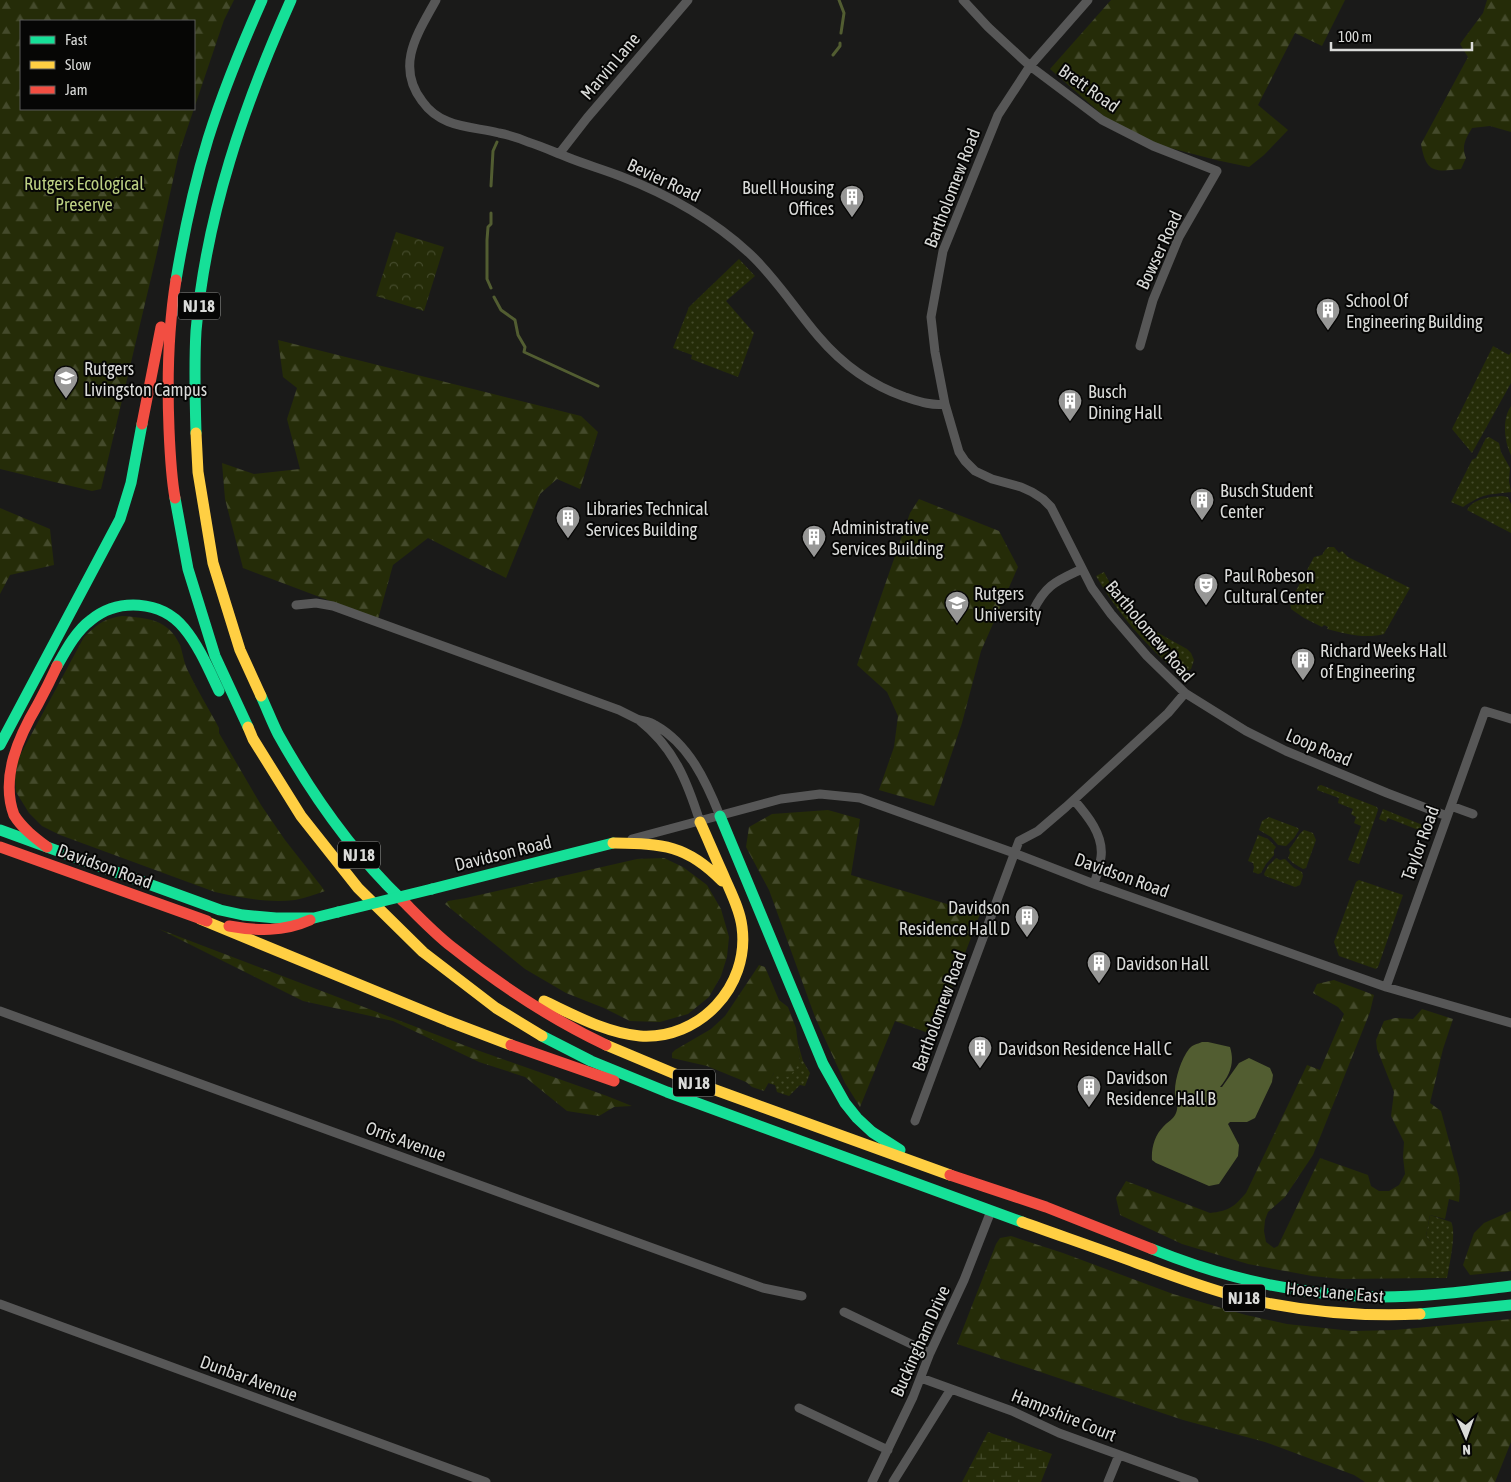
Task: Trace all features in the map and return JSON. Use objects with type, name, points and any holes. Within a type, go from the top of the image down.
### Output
[{"type":"main road","name":"NJ 18","points":[[262,0],[236,62],[207,143],[190,210],[179,263],[170,328],[167,388],[168,440],[172,484],[180,534],[198,607],[213,653],[237,710],[276,780],[326,852],[369,902],[452,977],[506,1014],[536,1032],[618,1073],[991,1210]]},
{"type":"main road","name":"NJ 18","points":[[291,0],[264,62],[240,126],[220,200],[207,259],[199,310],[194,378],[195,446],[200,497],[213,564],[224,606],[240,652],[257,693],[285,748],[318,802],[349,843],[399,899],[427,927],[451,947],[487,976],[528,1003],[576,1031],[625,1055],[684,1079],[956,1177]]},
{"type":"main road","points":[[0,745],[120,519],[131,484],[166,295],[179,263]]},
{"type":"main road","points":[[47,847],[30,835],[11,811],[6,791],[6,769],[14,748],[73,640],[94,616],[105,610],[126,605],[154,607],[167,614],[188,635],[224,700],[237,710]]},
{"type":"main road","points":[[720,816],[823,1064],[844,1103],[872,1132],[900,1150],[956,1177]]},
{"type":"main road","points":[[451,947],[531,995],[593,1023],[623,1033],[650,1036],[663,1035],[697,1023],[716,1007],[729,991],[738,970],[743,946],[742,927],[738,909],[700,822]]},
{"type":"main road","name":"Davidson Road","points":[[0,830],[220,910],[244,916],[314,918]]},
{"type":"main road","points":[[613,843],[666,846],[686,852],[701,860],[730,890]]},
{"type":"main road","name":"Davidson Road","points":[[0,847],[200,919],[242,928],[267,929],[297,926],[314,918],[613,843]]},
{"type":"main road","points":[[200,919],[448,1021],[514,1046],[690,1108],[788,1137]]},
{"type":"main road","name":"Hoes Lane East","points":[[956,1177],[998,1190],[1096,1226],[1160,1253],[1200,1267],[1259,1283],[1330,1294],[1369,1297],[1406,1296],[1511,1286]]},
{"type":"main road","name":"Hoes Lane East","points":[[991,1210],[1206,1288],[1290,1308],[1349,1314],[1394,1315],[1436,1313],[1511,1304]]},
{"type":"street","name":"Bevier Road","points":[[436,0],[414,41],[410,58],[410,69],[412,82],[418,96],[437,117],[452,124],[514,137],[622,177],[702,216],[728,234],[763,266],[819,337],[848,365],[869,380],[894,393],[933,405],[945,404]]},
{"type":"street","name":"Marvin Lane","points":[[559,154],[587,118],[688,0]]},
{"type":"street","name":"Brett Road","points":[[963,0],[988,27],[1030,66],[1102,120],[1153,146],[1217,171]]},
{"type":"street","name":"Bartholomew Road","points":[[916,1121],[1019,841],[1038,831],[1074,800],[1168,713],[1185,693],[1127,634],[1092,588],[1051,507],[1043,499],[1021,487],[984,476],[975,471],[965,461],[955,443],[935,352],[931,317],[943,251],[998,115],[1030,66],[1088,0]]},
{"type":"street","name":"Bowser Road","points":[[1140,346],[1153,300],[1179,237],[1217,171]]},
{"type":"street","points":[[1033,611],[1045,591],[1053,583],[1082,569]]},
{"type":"street","points":[[296,605],[316,603],[333,606],[653,723],[678,743],[700,772],[720,816]]},
{"type":"street","name":"Loop Road","points":[[1185,693],[1246,731],[1286,751],[1360,783],[1447,816]]},
{"type":"street","name":"Taylor Road","points":[[1386,987],[1486,711],[1511,719]]},
{"type":"street","points":[[638,719],[659,738],[679,767],[690,791],[700,822]]},
{"type":"street","name":"Davidson Road","points":[[613,843],[700,822],[781,799],[820,794],[860,798],[1014,853],[1094,884],[1386,987],[1511,1023]]},
{"type":"street","points":[[1074,800],[1093,824],[1099,837],[1102,855],[1094,884]]},
{"type":"street","points":[[1451,806],[1473,814]]},
{"type":"street","name":"Orris Avenue","points":[[0,1011],[763,1288],[802,1296]]},
{"type":"street","name":"Buckingham Drive","points":[[872,1482],[964,1280],[991,1210]]},
{"type":"street","name":"Dunbar Avenue","points":[[0,1304],[486,1482]]},
{"type":"street","points":[[844,1312],[930,1353]]},
{"type":"street","name":"Hampshire Court","points":[[921,1378],[1012,1410],[1059,1433],[1194,1482]]},
{"type":"street","points":[[893,1482],[951,1389]]},
{"type":"street","points":[[799,1408],[888,1450]]},
{"type":"street","points":[[1108,1482],[1119,1455]]},
{"type":"green space","name":"Rutgers Ecological Preserve","points":[[0,0],[234,0],[224,20],[195,106],[195,20],[20,20],[20,110],[194,110],[179,153],[101,489],[92,491],[0,469]]},
{"type":"green space","points":[[1111,0],[1345,0],[1322,46],[1295,33],[1258,105],[1288,130],[1264,155],[1249,167],[1155,144],[1106,118],[1050,69]]},
{"type":"green space","points":[[1487,0],[1511,0],[1511,132],[1490,126],[1472,128],[1465,142],[1466,158],[1461,169],[1438,170],[1426,161],[1421,144],[1468,57],[1460,44],[1483,13]]},
{"type":"green space","points":[[396,232],[444,247],[424,311],[376,296]]},
{"type":"green space","points":[[739,259],[755,276],[726,301],[754,333],[738,377],[691,359],[692,355],[673,348],[689,307]]},
{"type":"green space","points":[[278,340],[581,416],[598,432],[580,489],[557,479],[540,494],[506,578],[428,538],[393,565],[378,619],[243,568],[225,499],[222,463],[254,474],[300,469],[287,419],[297,388],[283,377]]},
{"type":"green space","points":[[1493,346],[1509,355],[1511,352],[1511,383],[1472,453],[1452,429]]},
{"type":"green space","points":[[1511,406],[1511,455],[1507,443],[1505,424]]},
{"type":"green space","points":[[1489,437],[1499,443],[1501,452],[1510,468],[1509,481],[1511,492],[1486,495],[1463,507],[1451,502],[1472,460],[1476,458],[1486,438]]},
{"type":"green space","points":[[1501,496],[1508,497],[1511,504],[1511,533],[1467,510],[1477,501]]},
{"type":"green space","points":[[919,499],[999,531],[1018,567],[981,651],[962,723],[934,806],[879,790],[894,747],[898,716],[887,692],[857,665],[910,513]]},
{"type":"green space","points":[[0,508],[50,529],[54,565],[10,575],[0,594]]},
{"type":"green space","points":[[1328,547],[1334,547],[1339,553],[1342,551],[1348,557],[1410,588],[1384,634],[1363,636],[1334,631],[1327,629],[1328,627],[1324,625],[1322,627],[1304,618],[1291,609],[1290,602],[1314,557],[1322,555]]},
{"type":"green space","points":[[1104,572],[1114,591],[1134,614],[1160,634],[1191,653],[1194,660],[1191,669],[1183,673],[1176,671],[1142,639],[1122,615],[1096,576]]},
{"type":"green space","points":[[122,616],[156,621],[170,630],[175,636],[180,645],[185,665],[219,728],[219,733],[261,805],[285,840],[325,891],[295,900],[275,901],[215,892],[60,835],[42,826],[29,813],[16,792],[15,778],[18,759],[84,637],[101,623]]},
{"type":"green space","points":[[1321,785],[1377,807],[1378,810],[1359,864],[1348,860],[1361,826],[1354,823],[1356,817],[1351,814],[1353,809],[1338,803],[1339,798],[1317,790],[1318,786]]},
{"type":"green space","points":[[1383,809],[1425,826],[1427,829],[1426,833],[1388,818],[1386,822],[1379,819]]},
{"type":"green space","points":[[828,810],[860,819],[851,875],[980,914],[934,1035],[895,1021],[860,1107],[845,1083],[815,1017],[769,890],[746,847],[749,827],[772,814]]},
{"type":"green space","points":[[1269,817],[1298,828],[1299,830],[1294,838],[1286,846],[1278,845],[1271,837],[1259,830],[1262,821]]},
{"type":"green space","points":[[1304,830],[1313,833],[1316,840],[1306,868],[1303,869],[1288,858],[1289,849]]},
{"type":"green space","points":[[1258,835],[1268,839],[1276,847],[1274,855],[1261,873],[1258,874],[1253,872],[1253,863],[1248,861]]},
{"type":"green space","points":[[664,858],[683,867],[707,885],[721,909],[729,937],[727,957],[721,976],[709,997],[688,1014],[660,1022],[630,1021],[566,993],[525,969],[445,904],[448,901],[637,859]]},
{"type":"green space","points":[[1276,858],[1280,860],[1285,859],[1294,868],[1302,872],[1303,876],[1300,885],[1295,887],[1265,876],[1264,874],[1268,866]]},
{"type":"green space","points":[[1359,880],[1403,895],[1376,969],[1339,956],[1334,942],[1356,882]]},
{"type":"green space","points":[[159,929],[474,1049],[632,1106],[614,1107],[599,1116],[567,1111],[525,1077],[479,1062],[393,1021],[303,1001]]},
{"type":"green space","points":[[759,965],[765,967],[779,1000],[788,1007],[796,1028],[800,1061],[795,1070],[788,1077],[774,1073],[764,1091],[707,1066],[672,1058],[672,1053],[675,1050],[711,1029],[725,1016]]},
{"type":"green space","points":[[1334,980],[1374,995],[1370,1012],[1313,1155],[1285,1197],[1268,1212],[1264,1231],[1266,1242],[1274,1248],[1278,1246],[1320,1158],[1368,1175],[1371,1186],[1379,1191],[1389,1191],[1399,1185],[1405,1174],[1404,1142],[1391,1116],[1394,1092],[1377,1049],[1376,1040],[1384,1021],[1395,1018],[1413,1019],[1422,1009],[1453,1019],[1443,1049],[1430,1103],[1441,1111],[1460,1188],[1459,1202],[1449,1199],[1445,1219],[1430,1215],[1426,1236],[1430,1241],[1430,1278],[1342,1279],[1312,1276],[1248,1264],[1182,1244],[1120,1215],[1116,1198],[1126,1181],[1210,1213],[1227,1209],[1242,1198],[1307,1065],[1320,1070],[1344,1014],[1338,1007],[1313,993],[1317,984]]},
{"type":"green space","points":[[797,1040],[803,1061],[810,1073],[805,1086],[800,1085],[789,1096],[777,1092],[775,1085],[768,1083],[774,1073],[800,1061]]},
{"type":"green space","points":[[1511,1211],[1511,1271],[1470,1275],[1463,1265],[1474,1233],[1484,1223]]},
{"type":"green space","points":[[1430,1215],[1451,1222],[1453,1227],[1452,1249],[1447,1278],[1430,1278],[1430,1241],[1426,1236]]},
{"type":"green space","points":[[1011,1236],[1063,1253],[1173,1294],[1246,1315],[1287,1324],[1352,1331],[1395,1330],[1511,1319],[1511,1442],[1495,1482],[1365,1482],[1354,1475],[1265,1442],[1183,1420],[957,1344],[996,1244],[1000,1238]]},
{"type":"green space","points":[[988,1432],[1052,1454],[1041,1482],[962,1482]]},
{"type":"shaded area","points":[[1202,1042],[1230,1047],[1231,1068],[1220,1087],[1222,1087],[1239,1063],[1249,1058],[1270,1068],[1273,1075],[1272,1082],[1255,1118],[1247,1122],[1230,1122],[1228,1124],[1239,1145],[1238,1156],[1219,1184],[1209,1186],[1152,1160],[1153,1146],[1160,1130],[1174,1117],[1177,1110],[1175,1089],[1181,1064],[1190,1048]]},
{"type":"waterway","points":[[839,0],[844,13],[841,33]]},
{"type":"waterway","points":[[833,55],[840,46],[840,43]]},
{"type":"waterway","points":[[491,186],[493,151],[497,142]]},
{"type":"waterway","points":[[491,213],[491,224],[488,227],[487,240],[487,279],[491,288]]},
{"type":"waterway","points":[[494,297],[501,310],[515,320],[518,335],[525,347],[524,352],[598,386]]},
{"type":"traffic: fast","points":[[176,280],[182,244],[208,139],[233,68],[262,0]]},
{"type":"traffic: fast","points":[[196,433],[196,331],[208,245],[218,203],[243,120],[291,0]]},
{"type":"traffic: fast","points":[[0,745],[120,519],[131,483],[142,424]]},
{"type":"traffic: fast","points":[[175,498],[188,569],[215,656],[248,727]]},
{"type":"traffic: fast","points":[[57,666],[76,635],[86,624],[102,613],[126,605],[152,607],[175,619],[184,628],[199,650],[219,691]]},
{"type":"traffic: fast","points":[[261,696],[278,734],[334,822],[367,863],[402,900]]},
{"type":"traffic: fast","points":[[720,816],[823,1064],[845,1103],[857,1118],[872,1132],[900,1150]]},
{"type":"traffic: fast","points":[[0,830],[220,910],[243,915],[276,918],[314,918],[338,912]]},
{"type":"traffic: fast","points":[[432,889],[613,843]]},
{"type":"traffic: fast","points":[[338,912],[432,889]]},
{"type":"traffic: fast","points":[[542,1036],[591,1061],[667,1092],[1022,1222]]},
{"type":"traffic: fast","points":[[1152,1249],[1208,1269],[1265,1284],[1352,1296],[1398,1297],[1511,1286]]},
{"type":"traffic: fast","points":[[1420,1314],[1511,1305]]},
{"type":"traffic: slow","points":[[196,433],[198,472],[213,563],[240,650],[261,696]]},
{"type":"traffic: slow","points":[[248,727],[253,739],[301,816],[358,888],[423,952],[496,1008],[542,1036]]},
{"type":"traffic: slow","points":[[544,1001],[603,1027],[640,1036],[662,1035],[682,1029],[700,1019],[716,1006],[729,989],[738,970],[742,949],[742,927],[734,900],[700,822]]},
{"type":"traffic: slow","points":[[613,843],[646,844],[685,853],[709,869],[722,881]]},
{"type":"traffic: slow","points":[[200,919],[511,1045]]},
{"type":"traffic: slow","points":[[606,1045],[699,1084],[950,1175]]},
{"type":"traffic: slow","points":[[1022,1222],[1213,1290],[1239,1297],[1329,1312],[1374,1315],[1420,1314]]},
{"type":"traffic: jam","points":[[175,498],[170,456],[168,392],[170,335],[176,280]]},
{"type":"traffic: jam","points":[[142,424],[161,327]]},
{"type":"traffic: jam","points":[[47,847],[17,820],[10,801],[9,786],[10,772],[18,743],[57,666]]},
{"type":"traffic: jam","points":[[0,847],[207,921]]},
{"type":"traffic: jam","points":[[402,900],[445,942],[489,975],[545,1012],[606,1045]]},
{"type":"traffic: jam","points":[[229,926],[270,929],[290,927],[310,920]]},
{"type":"traffic: jam","points":[[511,1045],[614,1081]]},
{"type":"traffic: jam","points":[[950,1175],[1046,1207],[1152,1249]]},
{"type":"place","name":"Buell Housing Offices","points":[[852,218]]},
{"type":"place","name":"School Of Engineering Building","points":[[1328,331]]},
{"type":"place","name":"Rutgers Livingston Campus","points":[[66,399]]},
{"type":"place","name":"Busch Dining Hall","points":[[1070,422]]},
{"type":"place","name":"Busch Student Center","points":[[1202,521]]},
{"type":"place","name":"Libraries Technical Services Building","points":[[568,539]]},
{"type":"place","name":"Administrative Services Building","points":[[814,558]]},
{"type":"place","name":"Paul Robeson Cultural Center","points":[[1206,606]]},
{"type":"place","name":"Rutgers University","points":[[957,624]]},
{"type":"place","name":"Richard Weeks Hall of Engineering","points":[[1303,681]]},
{"type":"place","name":"Davidson Residence Hall D","points":[[1027,938]]},
{"type":"place","name":"Davidson Hall","points":[[1099,984]]},
{"type":"place","name":"Davidson Residence Hall C","points":[[980,1069]]},
{"type":"place","name":"Davidson Residence Hall B","points":[[1089,1108]]}]
